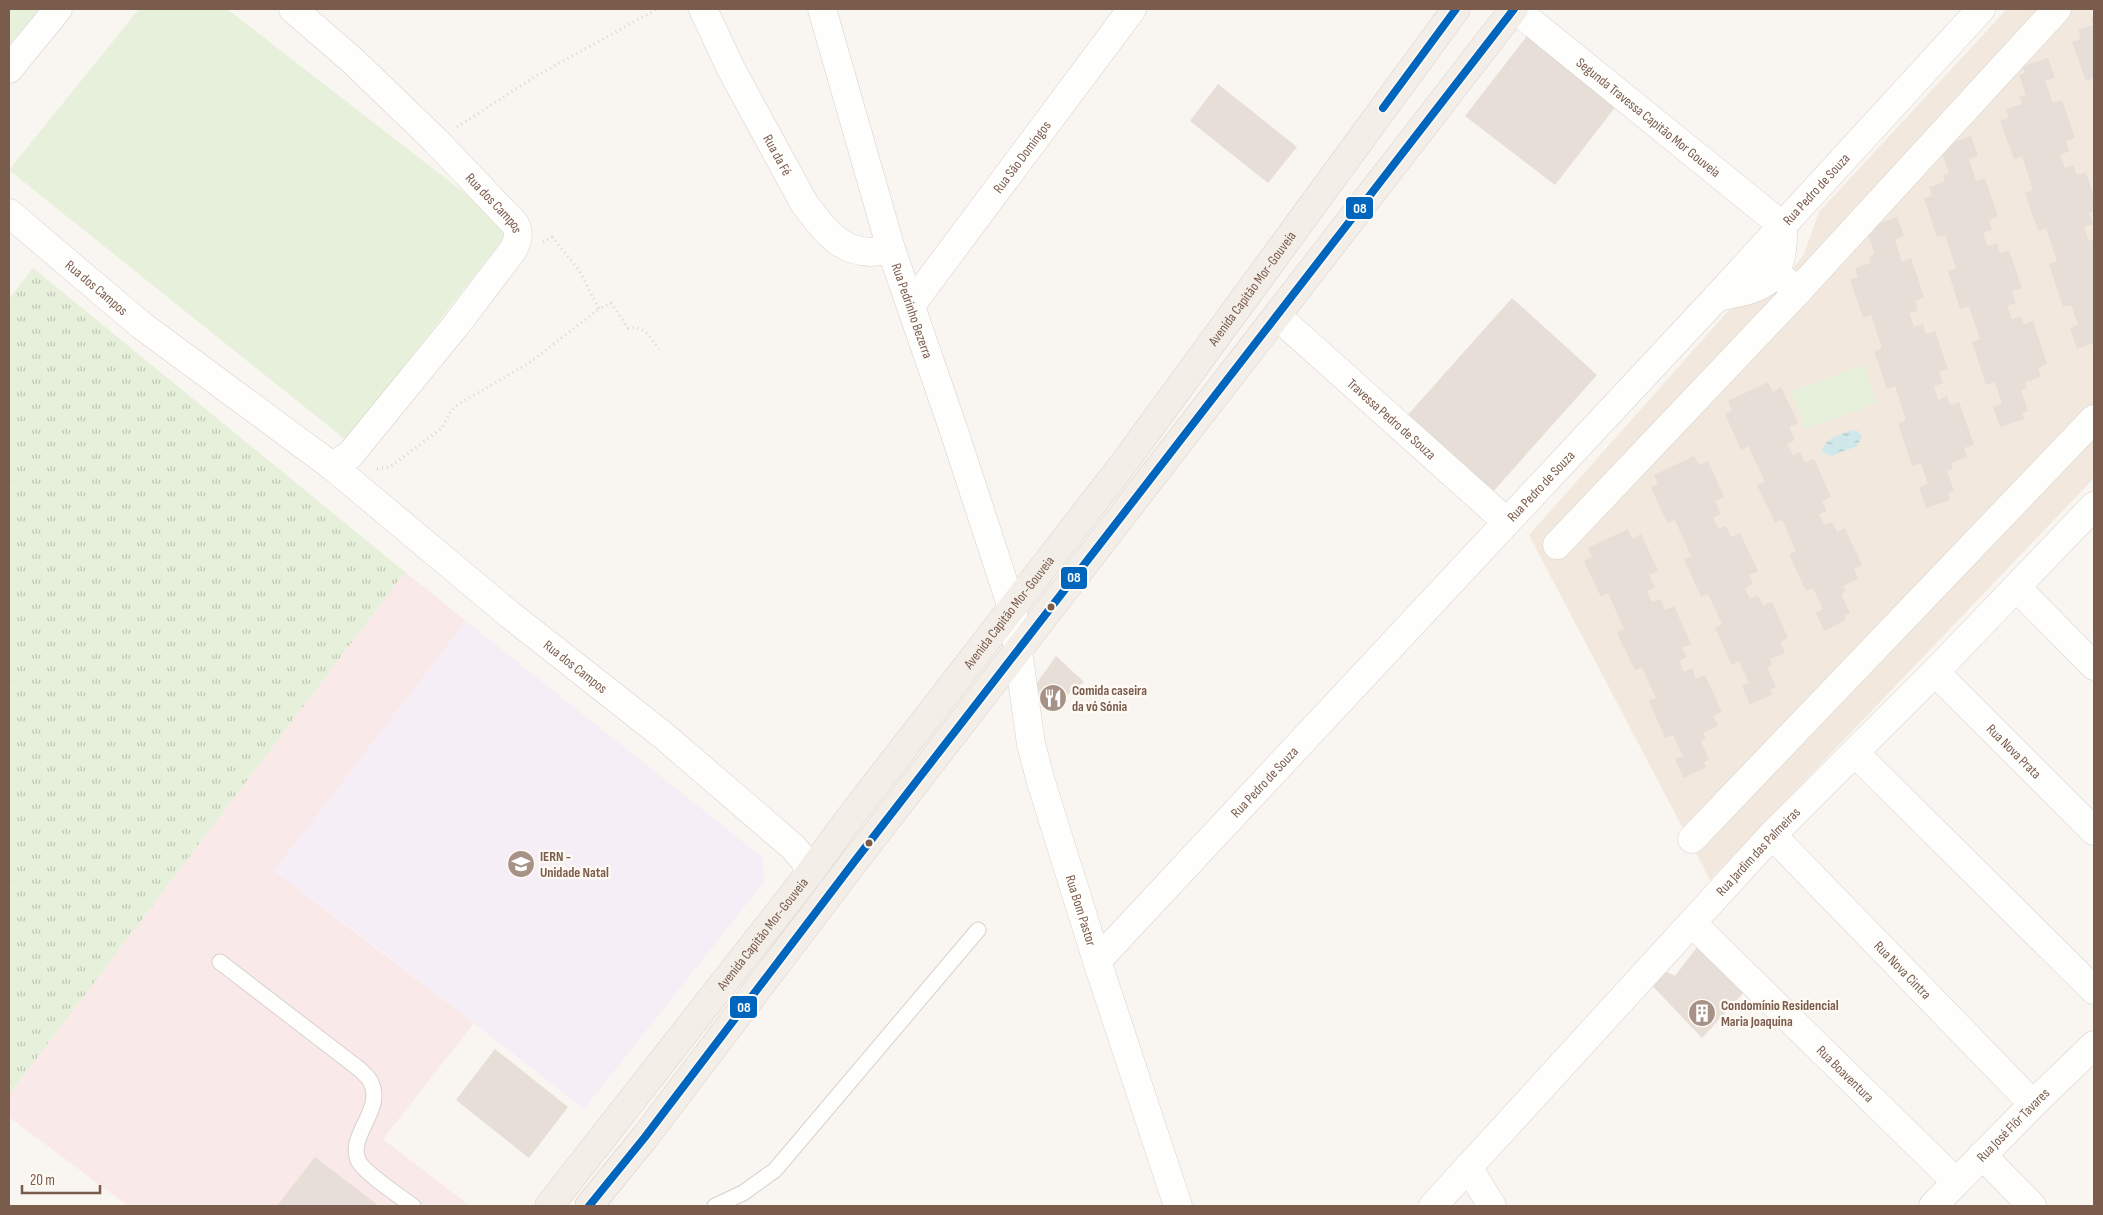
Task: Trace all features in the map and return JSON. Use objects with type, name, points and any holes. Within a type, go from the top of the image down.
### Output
[{"type":"main road","name":"Avenida Capitão Mor-Gouveia","points":[[549,1206],[809,874],[845,824],[1124,463],[1456,9]]},
{"type":"main road","name":"Avenida Capitão Mor-Gouveia","points":[[589,1206],[645,1137],[1018,650],[1514,9]]},
{"type":"main road","points":[[618,1117],[645,1137]]},
{"type":"street","points":[[9,69],[58,9]]},
{"type":"street","name":"Rua dos Campos","points":[[293,9],[352,60],[436,141],[515,224],[518,230],[517,241],[513,250],[456,325],[341,460]]},
{"type":"street","name":"Rua da Fé","points":[[703,9],[740,85],[804,203],[816,219],[828,234],[853,250],[876,253],[891,249]]},
{"type":"street","name":"Rua Pedrinho Bezerra","points":[[822,9],[891,249],[1012,608]]},
{"type":"street","name":"Rua São Domingos","points":[[911,305],[1132,9]]},
{"type":"street","name":"Segunda Travessa Capitão Mor Gouveia","points":[[1514,9],[1783,226]]},
{"type":"street","name":"Rua Pedro de Souza","points":[[1097,961],[1783,226],[1981,9]]},
{"type":"street","points":[[1557,545],[1798,291],[2057,9]]},
{"type":"street","name":"Rua dos Campos","points":[[9,213],[141,325],[341,460],[509,614],[664,736],[793,846],[805,861],[809,874]]},
{"type":"street","points":[[1717,297],[1744,292],[1760,286],[1776,273],[1783,250],[1783,226]]},
{"type":"street","points":[[1776,273],[1798,291]]},
{"type":"street","name":"Travessa Pedro de Souza","points":[[1277,316],[1507,522]]},
{"type":"street","points":[[1692,839],[2094,419]]},
{"type":"street","name":"Rua Jardim das Palmeiras","points":[[1433,1206],[1772,835],[1935,672],[2094,506]]},
{"type":"street","points":[[2017,588],[2094,666]]},
{"type":"street","name":"Rua Bom Pastor","points":[[1012,608],[1031,744],[1041,782],[1097,961],[1178,1206]]},
{"type":"street","name":"Rua Nova Prata","points":[[1935,672],[2094,831]]},
{"type":"street","points":[[1855,753],[2094,990]]},
{"type":"street","name":"Rua Nova Cintra","points":[[1772,835],[2033,1104]]},
{"type":"street","name":"Rua Boaventura","points":[[1692,923],[1956,1182]]},
{"type":"street","name":"Rua José Flôr Tavares","points":[[1932,1206],[2094,1045]]},
{"type":"street","points":[[1982,1156],[2032,1206]]},
{"type":"street","points":[[1468,1167],[1492,1206]]},
{"type":"lane","points":[[715,1206],[743,1193],[775,1170],[978,930]]},
{"type":"lane","points":[[220,962],[358,1068],[369,1079],[374,1094],[372,1108],[358,1138],[356,1152],[360,1163],[413,1206]]},
{"type":"path","points":[[436,141],[536,76],[657,9]]},
{"type":"path","points":[[518,230],[527,231],[538,245],[552,237],[579,270],[599,309]]},
{"type":"path","points":[[341,460],[375,468],[390,467],[442,428],[457,406],[529,363],[599,309],[611,303],[628,328],[636,327],[644,330],[659,349]]},
{"type":"shaded area","points":[[2007,9],[2094,9],[2094,478],[1710,880],[1529,535],[1730,309],[1776,291],[1804,254],[1819,212]]},
{"type":"shaded area","points":[[405,572],[466,621],[274,871],[474,1023],[383,1139],[470,1206],[128,1206],[9,1117],[9,1095]]},
{"type":"shaded area","name":"IERN - Unidade Natal","points":[[466,621],[762,857],[765,881],[584,1109],[380,950],[274,871]]},
{"type":"green space","points":[[9,9],[39,9],[9,45]]},
{"type":"green space","points":[[139,9],[227,9],[511,229],[346,440],[9,170]]},
{"type":"green space","points":[[33,268],[405,572],[9,1095],[9,299]]},
{"type":"green space","points":[[1864,365],[1877,403],[1805,429],[1791,391]]},
{"type":"water","points":[[1852,430],[1858,431],[1862,437],[1857,446],[1831,456],[1822,452],[1823,447],[1829,440]]},
{"type":"building","points":[[2094,17],[2094,78],[2086,81],[2072,42],[2081,39],[2078,30],[2093,25],[2091,18]]},
{"type":"building","points":[[1527,36],[1617,105],[1555,185],[1465,116]]},
{"type":"building","points":[[2048,58],[2055,78],[2045,81],[2053,103],[2062,100],[2075,138],[2066,141],[2069,151],[2060,155],[2065,168],[2073,165],[2077,175],[2086,172],[2094,197],[2094,211],[2089,213],[2093,224],[2084,227],[2089,241],[2094,239],[2094,343],[2077,349],[2070,328],[2078,325],[2071,305],[2063,307],[2049,264],[2057,261],[2046,228],[2038,231],[2025,193],[2033,190],[2022,156],[2014,159],[2000,121],[2009,118],[2006,109],[2022,104],[2019,97],[2026,95],[2019,75],[2025,73],[2022,66]]},
{"type":"building","points":[[1218,84],[1297,147],[1268,183],[1190,121]]},
{"type":"building","points":[[1971,136],[1978,156],[1969,159],[1976,181],[1985,178],[1998,217],[1989,220],[1992,230],[1983,233],[1988,246],[1997,243],[2000,253],[2009,250],[2022,288],[2012,291],[2016,303],[2007,306],[2012,319],[2021,316],[2024,324],[2033,321],[2047,364],[2038,368],[2041,377],[2025,382],[2027,388],[2021,390],[2028,411],[2022,413],[2024,419],[2000,427],[1993,407],[2002,404],[1995,382],[1986,385],[1972,342],[1980,339],[1969,306],[1960,309],[1948,271],[1956,268],[1945,235],[1937,237],[1924,198],[1932,196],[1929,187],[1945,182],[1943,175],[1949,173],[1942,153],[1948,151],[1946,145]]},
{"type":"building","points":[[1897,217],[1904,236],[1895,240],[1902,262],[1911,258],[1924,297],[1915,301],[1918,311],[1909,313],[1914,327],[1923,324],[1926,334],[1935,331],[1948,369],[1939,372],[1943,383],[1934,386],[1938,400],[1947,396],[1950,405],[1959,402],[1974,445],[1964,448],[1967,457],[1951,463],[1953,469],[1947,471],[1954,491],[1948,494],[1950,500],[1926,508],[1919,487],[1928,484],[1921,463],[1912,466],[1898,423],[1906,420],[1895,386],[1887,389],[1874,351],[1882,348],[1871,315],[1863,318],[1850,279],[1858,277],[1855,268],[1871,263],[1869,256],[1875,254],[1868,234],[1874,232],[1872,226]]},
{"type":"building","points":[[1512,298],[1597,375],[1490,495],[1405,418]]},
{"type":"building","points":[[1768,382],[1773,392],[1781,387],[1798,423],[1789,427],[1795,440],[1787,444],[1793,455],[1800,452],[1805,463],[1814,459],[1831,497],[1822,501],[1827,511],[1819,514],[1824,525],[1832,522],[1837,532],[1845,528],[1862,565],[1854,569],[1858,579],[1843,586],[1846,591],[1841,594],[1850,613],[1844,616],[1846,620],[1824,631],[1816,613],[1823,609],[1813,588],[1806,591],[1789,554],[1796,551],[1782,520],[1775,523],[1757,485],[1765,482],[1748,446],[1741,450],[1725,414],[1732,410],[1728,401]]},
{"type":"building","points":[[1694,456],[1699,465],[1708,461],[1724,497],[1715,501],[1721,514],[1713,518],[1719,529],[1726,526],[1731,537],[1740,533],[1758,571],[1749,575],[1753,584],[1745,588],[1750,599],[1758,595],[1763,606],[1772,602],[1788,638],[1780,642],[1785,653],[1770,659],[1772,665],[1767,667],[1776,687],[1770,689],[1772,694],[1750,705],[1742,686],[1749,683],[1739,661],[1732,665],[1715,628],[1722,624],[1708,594],[1701,597],[1684,559],[1691,556],[1675,520],[1667,523],[1651,487],[1658,484],[1654,475]]},
{"type":"building","points":[[1628,529],[1632,539],[1641,534],[1658,571],[1649,575],[1655,587],[1647,591],[1652,602],[1660,599],[1665,610],[1674,606],[1691,644],[1682,648],[1687,657],[1679,661],[1684,672],[1692,668],[1696,679],[1705,675],[1722,712],[1713,716],[1718,726],[1703,733],[1706,738],[1701,741],[1709,760],[1704,762],[1706,767],[1684,778],[1675,759],[1683,756],[1673,735],[1665,738],[1649,701],[1656,698],[1642,667],[1635,670],[1617,633],[1624,629],[1608,593],[1601,597],[1584,561],[1592,557],[1588,548]]},
{"type":"building","name":"Comida caseira da vó Sónia","points":[[1056,656],[1084,682],[1046,711],[1036,684]]},
{"type":"building","name":"Condomínio Residencial Maria Joaquina","points":[[1701,942],[1748,988],[1702,1038],[1648,981],[1654,965],[1675,976]]},
{"type":"building","points":[[495,1049],[568,1107],[529,1158],[456,1100]]},
{"type":"building","points":[[315,1157],[379,1206],[277,1206]]},
{"type":"transit line","name":"08","points":[[1383,108],[1456,9]]},
{"type":"transit line","name":"08","points":[[589,1206],[645,1137],[854,862],[1514,9]]},
{"type":"place","name":"Comida caseira da vó Sónia","points":[[1053,698]]},
{"type":"place","name":"IERN - Unidade Natal","points":[[521,864]]},
{"type":"place","name":"Condomínio Residencial Maria Joaquina","points":[[1702,1013]]}]
